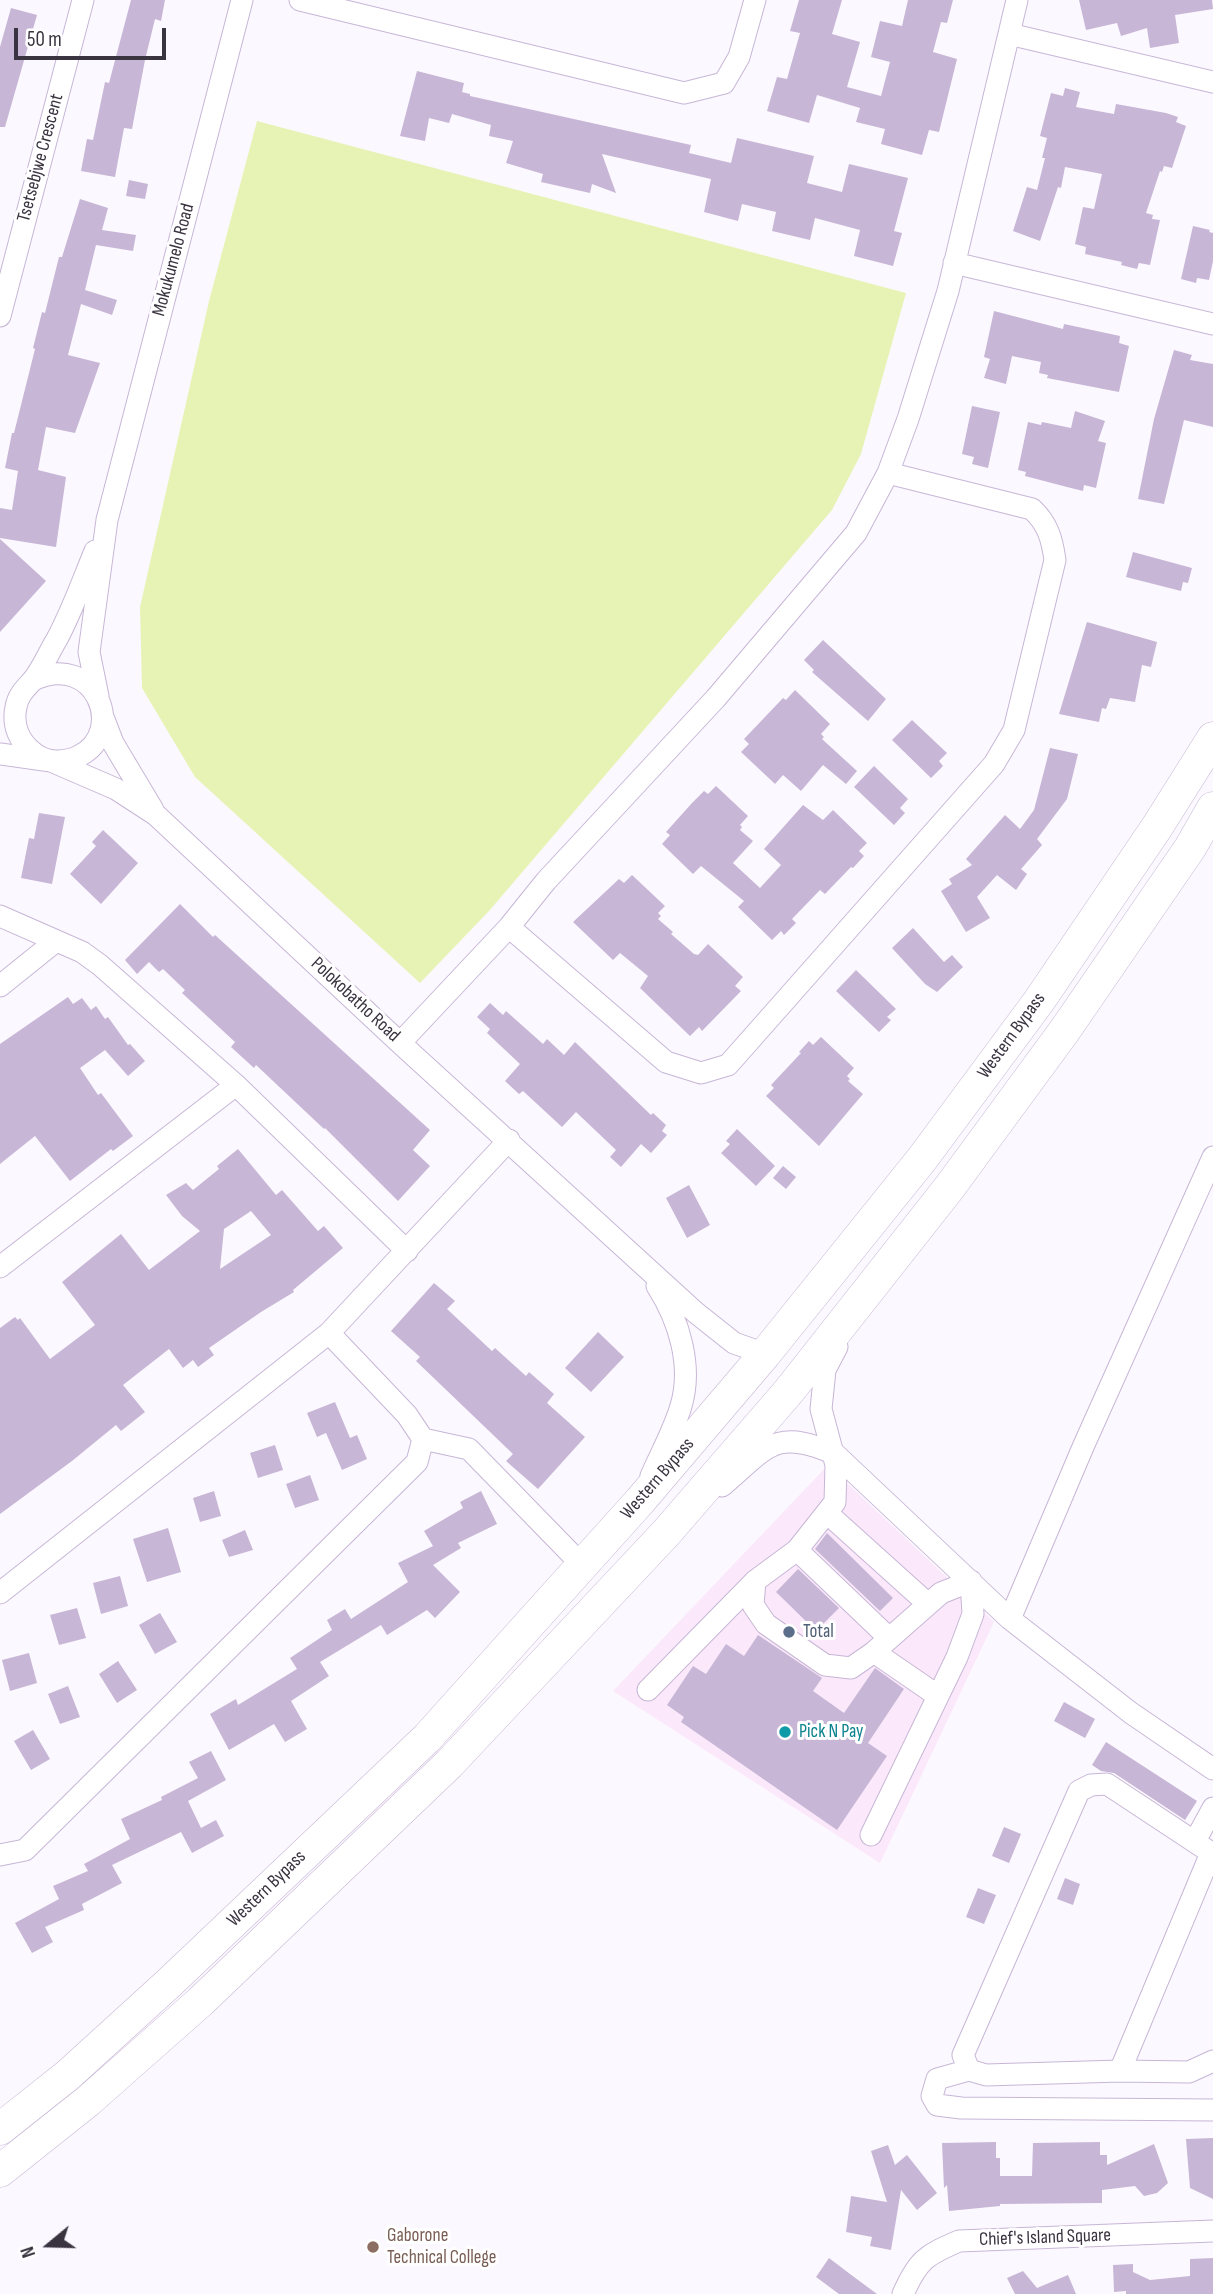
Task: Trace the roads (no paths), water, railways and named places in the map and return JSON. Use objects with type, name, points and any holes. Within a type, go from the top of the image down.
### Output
[{"type":"highway","name":"Western Bypass","points":[[0,2129],[68,2076],[170,1983],[427,1738],[640,1501],[765,1353],[922,1159],[1031,1011],[1157,827],[1213,738]]},
{"type":"highway","name":"Western Bypass","points":[[0,2171],[88,2101],[200,2002],[439,1773],[666,1533],[789,1391],[916,1229],[1065,1030],[1190,848],[1213,808]]},
{"type":"street","name":"Tsetsebjwe Crescent","points":[[0,316],[83,0]]},
{"type":"street","name":"Mokukumelo Road","points":[[107,520],[242,0]]},
{"type":"street","points":[[300,0],[684,93],[724,83],[739,57],[755,0]]},
{"type":"street","points":[[400,1042],[509,927],[546,881],[716,698],[856,533],[888,473],[948,291],[1017,0]]},
{"type":"street","points":[[1009,34],[1213,82]]},
{"type":"street","points":[[954,263],[1213,324]]},
{"type":"street","points":[[509,927],[666,1062],[701,1073],[728,1065],[994,764],[1014,730],[1055,560],[1052,537],[1042,519],[1032,509],[888,473]]},
{"type":"street","points":[[51,761],[37,756],[25,746],[17,733],[14,718],[16,703],[64,624],[107,520]]},
{"type":"street","points":[[0,754],[67,761],[81,755],[93,745],[100,732],[100,706],[89,652],[107,520]]},
{"type":"street","points":[[0,706],[28,685],[55,673],[76,676],[89,684],[113,743],[156,815]]},
{"type":"street","name":"Polokobatho Road","points":[[51,761],[116,789],[156,815],[717,1331],[734,1343],[765,1353]]},
{"type":"street","points":[[0,916],[82,952],[100,965],[236,1085],[407,1251]]},
{"type":"street","points":[[0,986],[56,941]]},
{"type":"street","points":[[0,1267],[236,1085]]},
{"type":"street","points":[[0,1593],[329,1333],[509,1140]]},
{"type":"street","points":[[1010,1619],[1213,1157]]},
{"type":"street","points":[[648,1690],[755,1581],[797,1550],[835,1502],[835,1454],[821,1409],[825,1370],[836,1349],[916,1229]]},
{"type":"street","points":[[640,1501],[681,1405],[685,1377],[682,1346],[675,1319],[643,1263]]},
{"type":"street","points":[[329,1333],[407,1415],[423,1439],[469,1449],[583,1566]]},
{"type":"street","points":[[0,1855],[25,1850],[417,1462],[423,1439]]},
{"type":"street","points":[[666,1533],[765,1449],[781,1441],[796,1440],[812,1444],[835,1454],[1010,1619],[1131,1713],[1213,1769]]},
{"type":"street","points":[[827,1513],[928,1604]]},
{"type":"street","points":[[797,1550],[882,1645],[939,1696]]},
{"type":"street","points":[[755,1581],[753,1605],[766,1624],[825,1665],[851,1668],[882,1645],[940,1593],[971,1581]]},
{"type":"street","points":[[871,1835],[957,1657],[973,1614],[971,1581]]},
{"type":"street","points":[[969,2070],[963,2054],[1079,1791],[1091,1785],[1107,1784],[1206,1849]]},
{"type":"street","points":[[1120,2071],[1206,1849],[1213,1808]]},
{"type":"street","points":[[1213,2061],[1189,2072],[986,2075],[969,2070],[937,2079],[932,2096],[937,2105],[961,2108],[1213,2110]]},
{"type":"street","name":"Chief's Island Square","points":[[903,2294],[914,2270],[933,2252],[959,2241],[1213,2231]]},
{"type":"place","name":"Total","points":[[789,1632]]},
{"type":"place","name":"Pick N Pay","points":[[785,1732]]},
{"type":"place","name":"Gaborone Technical College","points":[[373,2247]]}]
